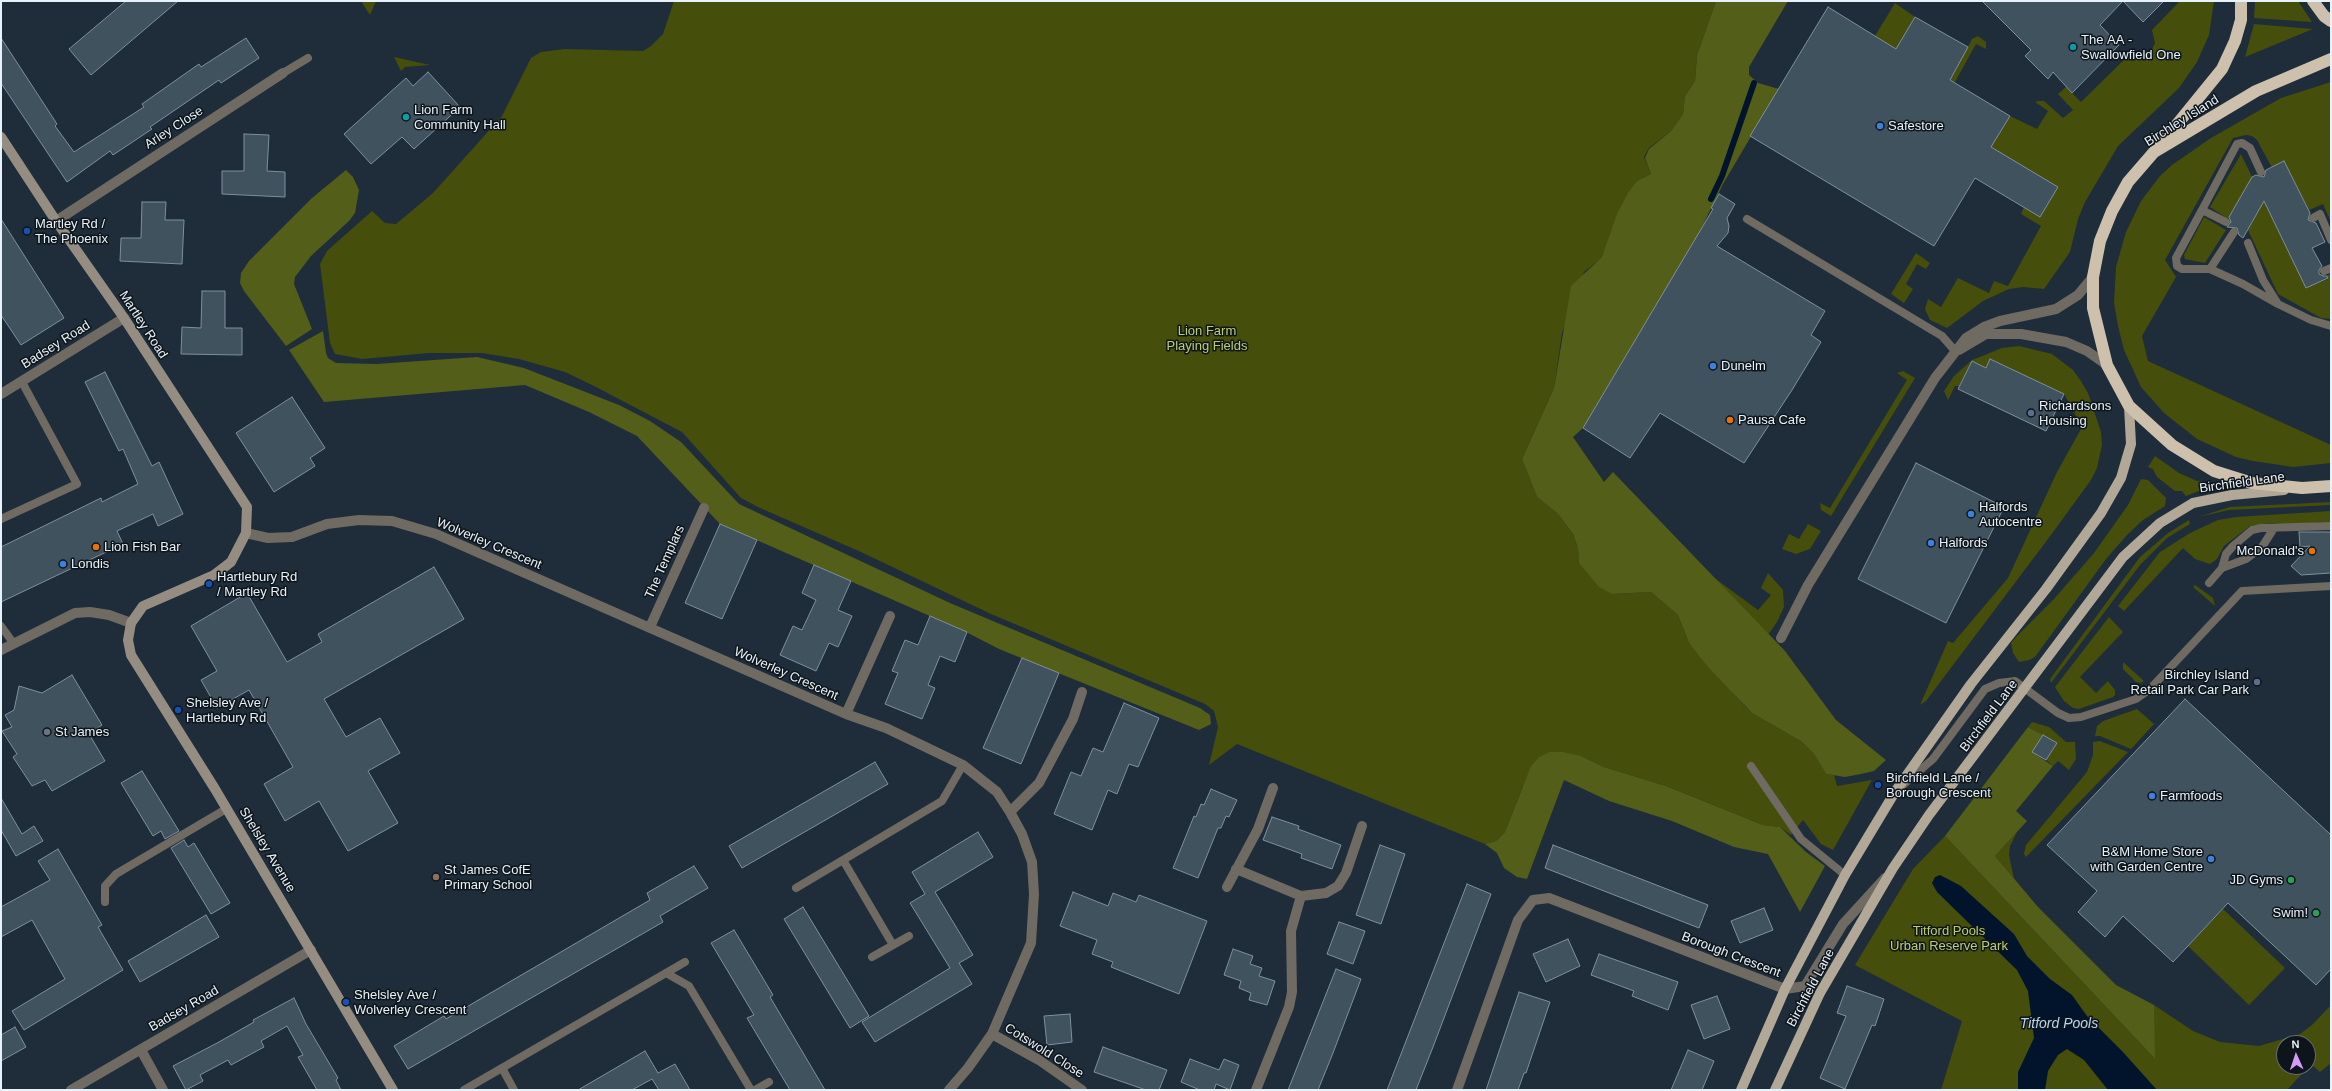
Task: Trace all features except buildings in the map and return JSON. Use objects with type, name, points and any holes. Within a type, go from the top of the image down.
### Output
[{"type":"highway","points":[[2154,152],[2222,70],[2235,41],[2241,20],[2241,1]]},
{"type":"highway","points":[[2313,1],[2324,16],[2331,21]]},
{"type":"highway","name":"Birchley Island","points":[[2331,59],[2256,91],[2154,152],[2128,182],[2112,210],[2100,241],[2093,277],[2093,308],[2108,365],[2129,406],[2172,445],[2214,471],[2252,483],[2302,488],[2331,486]]},
{"type":"main road","name":"Birchfield Lane","points":[[1741,1090],[1785,989],[1845,875],[1895,792],[1971,684],[2046,589],[2101,513],[2125,467],[2131,444],[2129,406]]},
{"type":"main road","name":"Birchfield Lane","points":[[1775,1090],[1820,993],[1893,868],[1929,815],[2026,688],[2123,556],[2160,523],[2193,503],[2232,495],[2302,488]]},
{"type":"street","name":"Arley Close","points":[[56,221],[282,73]]},
{"type":"street","name":"Martley Road","points":[[1,137],[56,221],[124,318],[247,507],[246,533]]},
{"type":"street","points":[[1781,638],[1808,585],[1941,368],[1956,352],[1966,338],[1984,327],[2000,321],[2056,309],[2078,295],[2093,277]]},
{"type":"street","name":"Badsey Road","points":[[1,394],[124,318]]},
{"type":"street","points":[[1956,352],[1986,334],[2021,334],[2066,342],[2087,351],[2108,365]]},
{"type":"street","name":"The Templars","points":[[650,627],[704,508]]},
{"type":"street","name":"Wolverley Crescent","points":[[246,533],[268,538],[292,537],[327,524],[360,520],[392,521],[436,534],[846,714],[886,728],[963,765],[997,792],[1010,812],[1022,834],[1032,862],[1034,894],[1031,943],[992,1034],[968,1068],[949,1090]]},
{"type":"street","points":[[1,650],[74,613],[90,612],[109,615],[131,623],[143,606],[214,575],[232,562],[246,533]]},
{"type":"street","points":[[846,714],[890,616]]},
{"type":"street","name":"Shelsley Avenue","points":[[131,623],[128,640],[131,654],[311,950],[393,1090]]},
{"type":"street","points":[[1010,812],[1039,783],[1073,719],[1082,692]]},
{"type":"street","points":[[1227,887],[1258,829],[1273,788]]},
{"type":"street","points":[[1236,869],[1301,896],[1313,896],[1326,893],[1338,886],[1344,876],[1362,826]]},
{"type":"street","name":"Borough Crescent","points":[[1457,1090],[1518,920],[1533,900],[1549,898],[1785,989],[1805,986],[1843,924],[1893,868]]},
{"type":"street","points":[[1256,1090],[1290,1007],[1292,992],[1290,955],[1292,931],[1301,896]]},
{"type":"street","name":"Badsey Road","points":[[70,1090],[142,1050],[311,950]]},
{"type":"street","name":"Cotswold Close","points":[[992,1034],[1039,1060],[1082,1090]]},
{"type":"street","points":[[142,1050],[163,1090]]},
{"type":"lane","name":"Arley Close","points":[[282,73],[308,58]]},
{"type":"lane","points":[[2261,172],[2250,148],[2242,143],[2237,144],[2176,258],[2177,266],[2182,269],[2210,269],[2243,284],[2278,304],[2322,323],[2331,325]]},
{"type":"lane","points":[[2202,210],[2226,222]]},
{"type":"lane","points":[[2313,218],[2320,214],[2331,240]]},
{"type":"lane","points":[[1747,219],[1942,336],[1956,352]]},
{"type":"lane","points":[[2210,269],[2234,232]]},
{"type":"lane","points":[[2248,243],[2263,280],[2278,304]]},
{"type":"lane","points":[[1,519],[77,484],[22,382]]},
{"type":"lane","points":[[2210,582],[2222,568],[2226,554],[2252,530],[2331,526]]},
{"type":"lane","points":[[2222,568],[2246,559],[2262,547],[2274,528]]},
{"type":"lane","points":[[1895,792],[1933,759],[1985,689],[1998,683],[2015,681],[2058,713],[2069,718],[2079,718],[2106,710],[2136,699],[2150,689],[2242,591],[2331,586]]},
{"type":"lane","points":[[1,626],[14,644]]},
{"type":"lane","points":[[796,888],[942,801],[963,765]]},
{"type":"lane","points":[[1751,766],[1801,839],[1845,875]]},
{"type":"lane","points":[[105,902],[105,886],[116,874],[226,809]]},
{"type":"lane","points":[[843,860],[893,945]]},
{"type":"lane","points":[[872,957],[909,936]]},
{"type":"lane","points":[[464,1090],[685,962]]},
{"type":"lane","points":[[666,973],[690,986],[751,1090]]},
{"type":"lane","points":[[502,1068],[514,1090]]},
{"type":"lane","points":[[755,1090],[769,1082]]},
{"type":"green space","points":[[361,1],[376,1],[370,15]]},
{"type":"green space","name":"Lion Farm Playing Fields","points":[[674,1],[1716,1],[1697,55],[1695,81],[1685,96],[1683,114],[1671,131],[1649,148],[1644,157],[1651,174],[1637,181],[1603,257],[1584,272],[1562,333],[1554,388],[1522,459],[1537,497],[1558,514],[1573,534],[1578,548],[1579,563],[1612,594],[1651,592],[1678,615],[1689,643],[1743,704],[1752,713],[1802,742],[1814,754],[1826,774],[1834,775],[1837,786],[1872,780],[1833,850],[1821,844],[1803,820],[1791,835],[1780,827],[1763,825],[1666,786],[1604,767],[1581,756],[1523,786],[1505,832],[1496,841],[1485,844],[1237,744],[1209,765],[1218,727],[1214,711],[1205,704],[991,614],[861,552],[760,508],[741,498],[682,432],[565,372],[519,359],[482,353],[429,353],[362,359],[335,354],[330,343],[320,264],[327,251],[372,211],[385,223],[396,224],[433,193],[502,116],[531,58],[541,52],[565,49],[643,51],[651,46],[663,34]]},
{"type":"green space","points":[[1716,1],[1788,1],[1749,67],[1749,75],[1758,83],[1779,89],[1723,184],[1698,235],[1583,428],[1573,437],[1604,482],[1613,472],[1785,651],[1836,720],[1886,760],[1874,771],[1845,777],[1826,774],[1814,754],[1802,742],[1752,713],[1708,667],[1689,643],[1678,615],[1651,592],[1612,594],[1599,587],[1579,563],[1578,548],[1573,534],[1558,514],[1537,497],[1522,459],[1554,388],[1571,286],[1602,257],[1617,214],[1628,193],[1637,181],[1651,174],[1645,158],[1649,149],[1671,131],[1683,114],[1685,96],[1695,81],[1697,55]]},
{"type":"green space","points":[[2180,1],[2214,1],[2209,35],[2197,62],[2179,88],[2118,146],[2085,202],[2078,219],[2070,252],[2044,289],[2023,287],[2009,289],[1983,301],[1947,328],[1930,320],[1925,309],[1928,299],[1941,307],[1958,278],[1989,293],[1994,281],[2008,286],[2041,226],[2021,214],[2024,207],[2040,217],[2058,187],[1991,147],[2010,116],[2037,129],[2048,111],[2035,102],[2044,101],[2063,118],[2073,110],[2058,94],[2066,87],[2081,102],[2132,52],[2150,53],[2155,43],[2152,30]]},
{"type":"green space","points":[[2255,1],[2298,1],[2312,22],[2254,18]]},
{"type":"green space","points":[[1895,3],[1915,17],[1910,26],[1915,28],[1901,52],[1875,36]]},
{"type":"green space","points":[[2254,24],[2313,29],[2245,57]]},
{"type":"green space","points":[[1978,36],[1986,42],[1986,49],[1976,44],[1955,82],[1950,80],[1972,39]]},
{"type":"green space","points":[[394,57],[430,65],[405,67],[401,71]]},
{"type":"green space","points":[[2331,82],[2331,222],[2323,204],[2309,210],[2289,171],[2277,177],[2257,140],[2252,136],[2246,135],[2233,138],[2165,260],[2176,277],[2142,336],[2148,361],[2331,445],[2331,463],[2293,467],[2253,461],[2236,457],[2197,439],[2164,413],[2141,387],[2124,350],[2118,326],[2114,303],[2116,267],[2126,232],[2141,201],[2160,176],[2172,165],[2211,138],[2281,98]]},
{"type":"green space","points":[[2241,154],[2252,177],[2228,219],[2210,207]]},
{"type":"green space","points":[[346,170],[353,177],[359,190],[355,213],[349,221],[311,256],[295,277],[294,284],[312,329],[286,346],[244,291],[240,283],[241,273],[249,261],[312,198]]},
{"type":"green space","points":[[2264,201],[2306,288],[2328,279],[2327,275],[2331,274],[2331,319],[2321,318],[2278,294],[2248,230]]},
{"type":"green space","points":[[2204,217],[2226,230],[2205,263],[2185,259],[2184,255]]},
{"type":"green space","points":[[1916,253],[1930,263],[1926,269],[1917,264],[1906,284],[1913,289],[1904,303],[1891,294]]},
{"type":"green space","points":[[323,331],[328,358],[336,363],[376,364],[477,357],[524,368],[619,405],[650,421],[681,442],[739,504],[950,603],[1200,708],[1210,715],[1211,724],[1199,730],[999,649],[964,631],[720,524],[637,436],[589,412],[525,385],[324,402],[289,350]]},
{"type":"green space","points":[[2019,346],[2052,354],[2073,370],[2081,381],[2088,393],[2101,432],[2102,445],[2097,468],[2091,480],[2051,535],[1926,701],[1920,705],[1948,641],[1953,643],[2008,578],[2057,472],[2081,429],[2074,411],[2064,394],[1990,359],[1986,368],[1972,361],[1959,386],[1955,386],[1948,400],[1944,391],[1954,376],[1972,360],[2002,348]]},
{"type":"green space","points":[[1903,371],[1915,378],[1831,516],[1821,510],[1820,503],[1830,508],[1907,380],[1897,373]]},
{"type":"green space","points":[[2155,456],[2179,473],[2197,481],[2217,484],[2186,496],[2182,491],[2175,491],[2157,477],[2153,469],[2148,467]]},
{"type":"green space","points":[[2141,479],[2148,480],[2166,498],[2165,506],[2143,520],[2127,535],[2106,559],[2035,657],[2019,662],[2013,653],[2011,643],[2054,599],[2094,553],[2128,505]]},
{"type":"green space","points":[[2331,502],[2331,505],[2229,510],[2198,517],[2230,507]]},
{"type":"green space","points":[[2331,511],[2331,522],[2287,524],[2270,523],[2250,526],[2224,546],[2217,559],[2210,564],[2195,559],[2183,548],[2124,611],[2118,606],[2160,552],[2190,533],[2218,520],[2236,517]]},
{"type":"green space","points":[[2189,520],[2190,524],[2167,538],[2140,565],[2051,683],[2050,679],[2140,557],[2168,533]]},
{"type":"green space","points":[[1808,524],[1821,531],[1810,549],[1796,554],[1782,549],[1789,534],[1799,539]]},
{"type":"green space","points":[[1768,573],[1783,590],[1784,607],[1777,622],[1768,635],[1709,574],[1758,610],[1771,595],[1761,588]]},
{"type":"green space","points":[[2195,585],[2213,598],[2215,606],[2193,587]]},
{"type":"green space","points":[[2109,617],[2123,632],[2080,677],[2096,693],[2108,681],[2115,690],[2115,695],[2079,709],[2073,708],[2064,701],[2055,687]]},
{"type":"green space","points":[[2123,662],[2144,681],[2141,683],[2136,682],[2123,669]]},
{"type":"green space","points":[[2137,709],[2154,724],[2131,749],[2100,736],[2095,736],[2097,726],[2103,721]]},
{"type":"green space","points":[[2032,722],[2049,727],[2066,742],[2075,742],[2076,759],[2069,770],[2058,761],[2053,766],[2046,760],[2057,743],[2028,727]]},
{"type":"green space","points":[[2028,727],[2043,735],[2032,752],[2053,766],[2016,811],[2027,821],[1995,856],[2038,907],[2116,985],[2154,1005],[2155,1059],[1945,836]]},
{"type":"green space","points":[[2100,741],[2128,752],[2026,857],[2024,854],[2026,845],[2087,772],[2093,755],[2093,742]]},
{"type":"green space","points":[[1550,752],[1563,752],[1581,756],[1604,767],[1666,786],[1763,825],[1780,827],[1806,852],[1825,866],[1800,912],[1768,854],[1734,847],[1672,821],[1609,801],[1564,780],[1527,879],[1517,877],[1504,868],[1497,853],[1485,844],[1496,841],[1505,832],[1531,766],[1539,757]]},
{"type":"green space","points":[[2017,832],[2010,846],[2009,855],[2014,879],[1995,856]]},
{"type":"green space","name":"Titford Pools Urban Reserve Park","points":[[1945,836],[2154,1058],[2154,1005],[2193,1031],[2220,1042],[2259,1046],[2276,1041],[2276,1075],[2301,1075],[2287,1090],[1941,1090],[1962,1021],[1855,965],[1913,869]]},
{"type":"green space","points":[[2223,909],[2285,968],[2249,1005],[2188,946]]},
{"type":"green space","name":"Titford Pools Urban Reserve Park","points":[[2331,1005],[2331,1063],[2320,1072],[2316,1068],[2316,1035],[2297,1035],[2312,1025]]},
{"type":"water","name":"Titford Pools","points":[[1940,875],[1961,886],[2014,934],[2027,956],[2050,979],[2072,995],[2087,1016],[2122,1051],[2157,1090],[2108,1090],[2084,1060],[2067,1049],[2058,1055],[2048,1071],[2045,1090],[2018,1090],[2018,1072],[2034,1038],[2028,991],[2017,970],[1937,892],[1932,883],[1935,877]]},
{"type":"waterway","points":[[1711,199],[1722,176],[1754,83]]},
{"type":"place","name":"The AA - Swallowfield One","points":[[2073,47]]},
{"type":"place","name":"Lion Farm Community Hall","points":[[406,117]]},
{"type":"place","name":"Safestore","points":[[1880,126]]},
{"type":"place","name":"Martley Rd / The Phoenix","points":[[27,231]]},
{"type":"place","name":"Dunelm","points":[[1713,366]]},
{"type":"place","name":"Richardsons Housing","points":[[2031,413]]},
{"type":"place","name":"Pausa Cafe","points":[[1730,420]]},
{"type":"place","name":"Halfords Autocentre","points":[[1971,514]]},
{"type":"place","name":"Halfords","points":[[1931,543]]},
{"type":"place","name":"Lion Fish Bar","points":[[96,547]]},
{"type":"place","name":"McDonald's","points":[[2312,551]]},
{"type":"place","name":"Londis","points":[[63,564]]},
{"type":"place","name":"Hartlebury Rd / Martley Rd","points":[[209,584]]},
{"type":"place","name":"Birchley Island Retail Park Car Park","points":[[2257,682]]},
{"type":"place","name":"Shelsley Ave / Hartlebury Rd","points":[[178,710]]},
{"type":"place","name":"St James","points":[[47,732]]},
{"type":"place","name":"Birchfield Lane / Borough Crescent","points":[[1878,785]]},
{"type":"place","name":"Farmfoods","points":[[2152,796]]},
{"type":"place","name":"B&M Home Store with Garden Centre","points":[[2211,859]]},
{"type":"place","name":"St James CofE Primary School","points":[[436,877]]},
{"type":"place","name":"JD Gyms","points":[[2291,880]]},
{"type":"place","name":"Swim!","points":[[2316,913]]},
{"type":"place","name":"Shelsley Ave / Wolverley Crescent","points":[[346,1002]]}]
